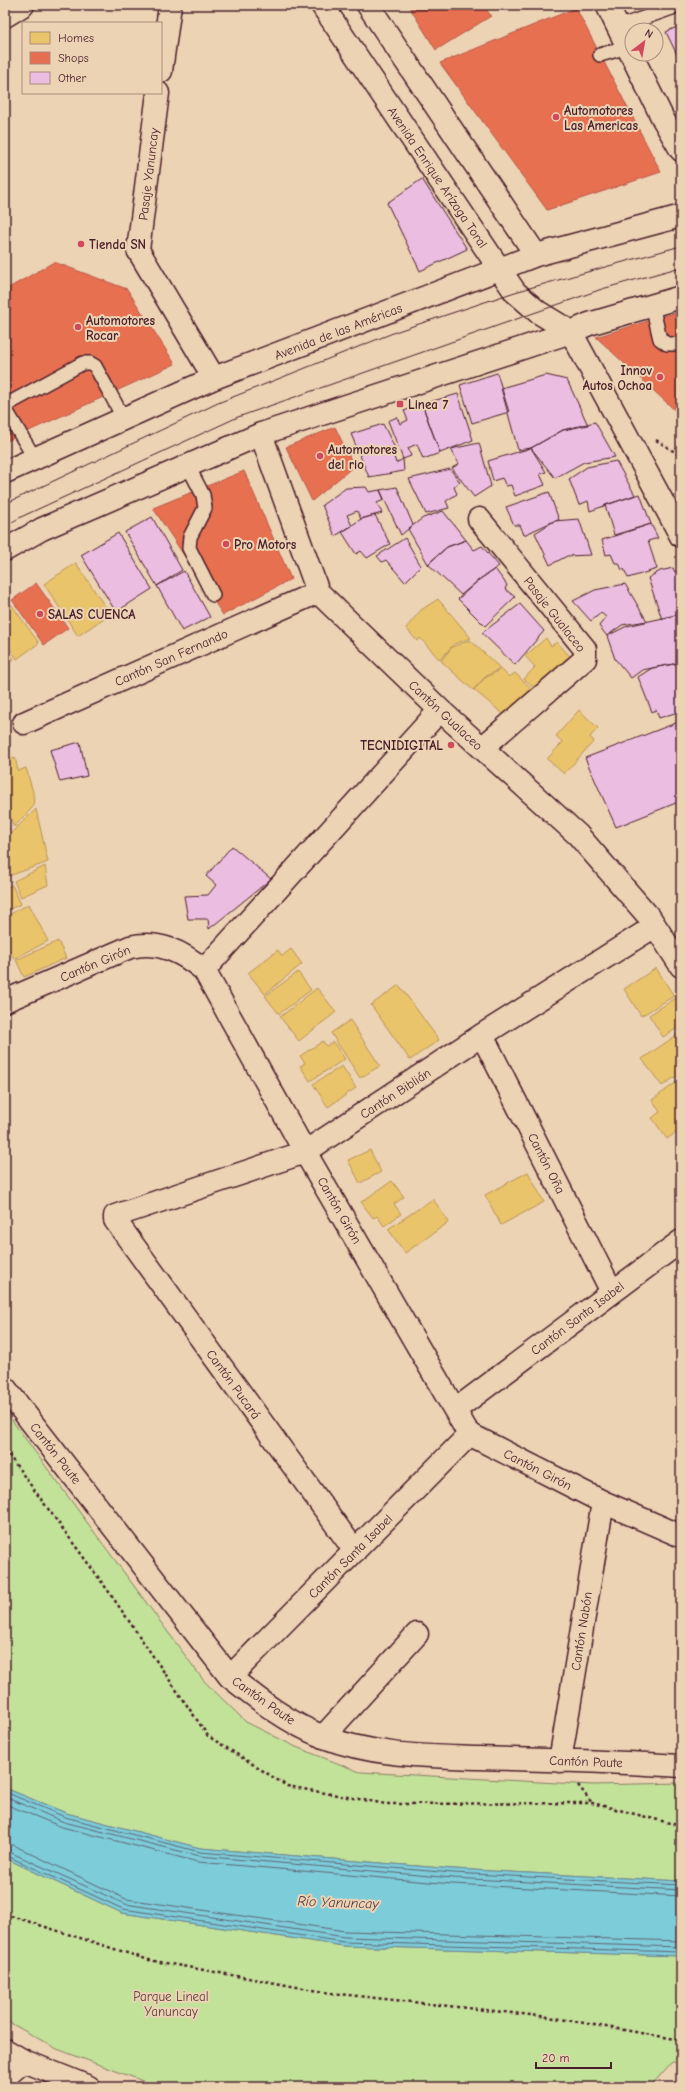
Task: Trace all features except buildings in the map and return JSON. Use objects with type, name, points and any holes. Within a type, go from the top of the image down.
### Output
[{"type":"street","points":[[5,16],[23,5]]},
{"type":"street","points":[[162,64],[170,5]]},
{"type":"street","name":"Avenida Enrique Arízaga Toral","points":[[322,5],[515,292],[538,312],[571,332]]},
{"type":"street","points":[[368,5],[536,256]]},
{"type":"street","points":[[607,5],[624,39]]},
{"type":"street","points":[[635,62],[663,119],[681,150]]},
{"type":"street","name":"Pasaje Yanuncay","points":[[158,94],[138,250],[214,378]]},
{"type":"street","name":"Avenida de las Américas","points":[[5,472],[214,378],[500,269],[536,256],[681,216]]},
{"type":"street","points":[[5,550],[42,529],[261,434],[571,332],[589,324],[681,297]]},
{"type":"street","points":[[571,332],[681,536]]},
{"type":"street","name":"Cantón Gualaceo","points":[[261,434],[318,592],[440,710],[578,835],[606,865],[655,926],[681,966]]},
{"type":"street","name":"Pasaje Gualaceo","points":[[479,520],[585,649],[586,654],[585,659],[482,748]]},
{"type":"street","name":"Cantón San Fernando","points":[[24,723],[318,592]]},
{"type":"street","points":[[204,970],[440,710]]},
{"type":"street","name":"Cantón Biblián","points":[[115,1216],[306,1152],[482,1035],[655,926]]},
{"type":"street","name":"Cantón Girón","points":[[5,1001],[130,947],[142,944],[168,948],[184,955],[204,970],[306,1152],[470,1434],[603,1502],[681,1536]]},
{"type":"street","name":"Cantón Oña","points":[[482,1035],[612,1292]]},
{"type":"street","name":"Cantón Pucará","points":[[115,1216],[115,1220],[355,1551]]},
{"type":"street","name":"Cantón Santa Isabel","points":[[456,1410],[681,1241]]},
{"type":"street","name":"Cantón Paute","points":[[5,1388],[230,1677],[280,1714],[324,1737],[371,1751],[681,1766]]},
{"type":"street","name":"Cantón Santa Isabel","points":[[230,1677],[470,1434]]},
{"type":"street","name":"Cantón Nabón","points":[[560,1761],[603,1502]]},
{"type":"street","points":[[324,1737],[417,1634]]},
{"type":"street","points":[[5,2050],[24,2062],[89,2087]]},
{"type":"street","points":[[5,2076],[24,2062]]},
{"type":"lane","points":[[618,27],[672,8],[674,5]]},
{"type":"lane","points":[[600,55],[624,48]]},
{"type":"lane","points":[[652,306],[660,339],[667,344],[681,344]]},
{"type":"lane","points":[[34,459],[6,410],[8,404],[13,399],[83,363],[90,363],[95,366],[124,419]]},
{"type":"lane","points":[[188,466],[203,495],[205,508],[190,537],[189,548],[213,595]]},
{"type":"path","points":[[5,1914],[149,1960],[330,1993],[548,2017],[681,2040]]},
{"type":"green space","points":[[5,1411],[204,1681],[246,1722],[296,1747],[360,1772],[593,1785],[681,1783],[681,1881],[453,1869],[200,1848],[66,1813],[5,1788]]},
{"type":"green space","name":"Parque Lineal Yanuncay","points":[[5,1858],[122,1913],[344,1946],[681,1956],[681,2063],[672,2062],[650,2087],[159,2087],[57,2049],[5,2020]]},
{"type":"water","name":"Río Yanuncay","points":[[5,1788],[66,1813],[200,1848],[453,1869],[681,1881],[681,1956],[344,1946],[122,1913],[5,1858]]},
{"type":"tram line","points":[[5,504],[218,403],[398,331],[515,292],[681,246]]},
{"type":"tram line","points":[[5,526],[23,516],[238,417],[602,289],[681,267]]},
{"type":"place","name":"Automotores Las Americas","points":[[556,117]]},
{"type":"place","name":"Tienda SN","points":[[81,244]]},
{"type":"place","name":"Automotores Rocar","points":[[78,327]]},
{"type":"place","name":"Innov Autos Ochoa","points":[[660,377]]},
{"type":"place","name":"Linea 7","points":[[400,404]]},
{"type":"place","name":"Automotores del rio","points":[[320,456]]},
{"type":"place","name":"Pro Motors","points":[[226,544]]},
{"type":"place","name":"SALAS CUENCA","points":[[40,614]]},
{"type":"place","name":"TECNIDIGITAL","points":[[451,745]]}]
